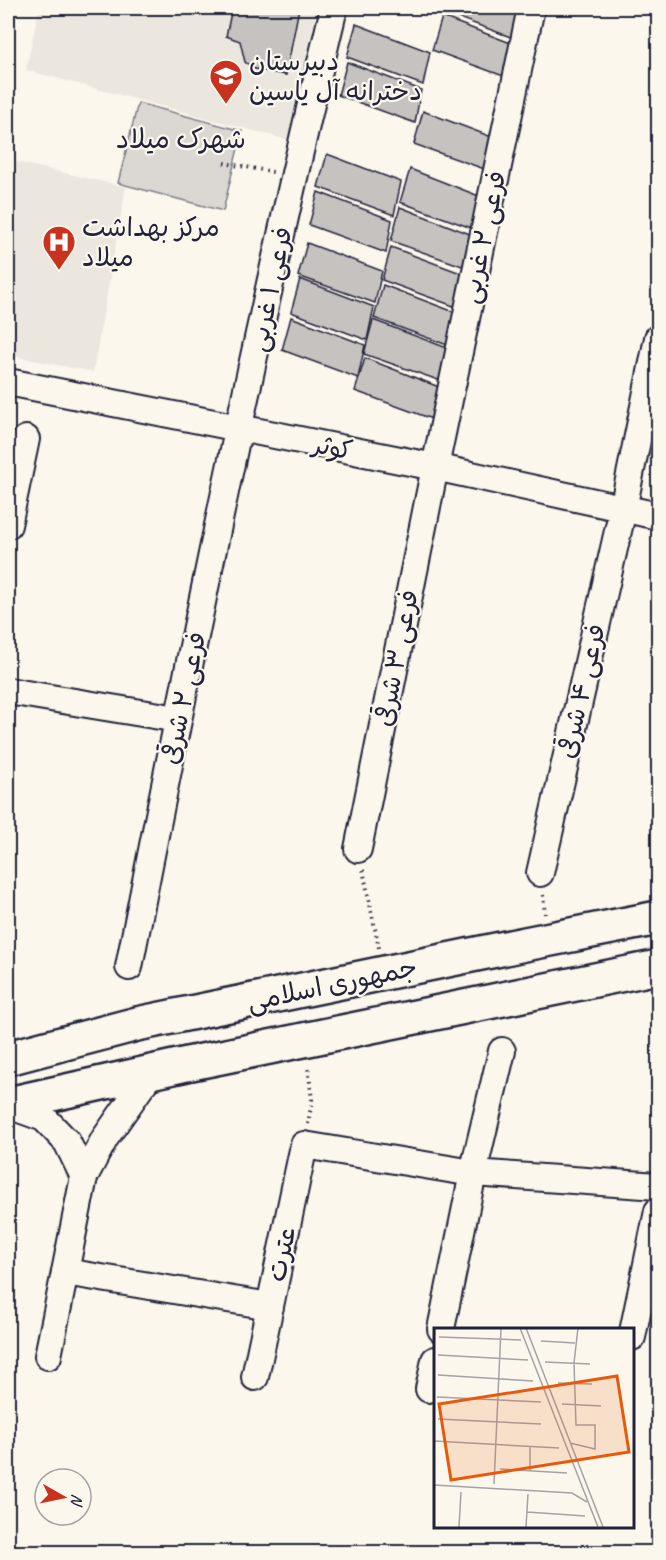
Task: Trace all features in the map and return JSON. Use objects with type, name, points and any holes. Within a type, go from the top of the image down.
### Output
[{"type":"main road","name":"جمهوری اسلامی","points":[[8,1058],[137,1024],[658,918]]},
{"type":"main road","name":"جمهوری اسلامی","points":[[8,1105],[152,1071],[658,967]]},
{"type":"main road","points":[[178,1016],[169,1028],[166,1041],[171,1054],[187,1064]]},
{"type":"main road","points":[[137,1024],[153,1033],[158,1039],[160,1056],[152,1071]]},
{"type":"street","name":"فرعی ۱ غربی","points":[[239,429],[300,148],[334,8]]},
{"type":"street","name":"فرعی ۲ غربی","points":[[435,467],[531,8]]},
{"type":"street","name":"فرعی ۴ شرقی","points":[[540,873],[658,338]]},
{"type":"street","name":"کوثر","points":[[8,382],[435,467],[658,516]]},
{"type":"street","name":"فرعی ۲ شرقی","points":[[129,967],[239,429]]},
{"type":"street","points":[[8,525],[26,439]]},
{"type":"street","name":"فرعی ۳ شرقی","points":[[358,849],[435,467]]},
{"type":"street","points":[[8,692],[178,719]]},
{"type":"street","points":[[441,1328],[473,1173],[502,1051]]},
{"type":"street","points":[[48,1356],[84,1177],[105,1138],[152,1071]]},
{"type":"street","points":[[8,1105],[44,1118],[67,1142],[84,1177]]},
{"type":"street","points":[[304,1145],[473,1173],[658,1186]]},
{"type":"street","name":"عترت","points":[[65,1272],[270,1306],[304,1145]]},
{"type":"street","points":[[633,1332],[658,1210]]},
{"type":"street","points":[[255,1377],[270,1306]]},
{"type":"street","points":[[429,1389],[434,1365]]},
{"type":"path","points":[[224,163],[294,176]]},
{"type":"path","points":[[358,849],[385,973]]},
{"type":"path","points":[[540,873],[548,939]]},
{"type":"path","points":[[298,1041],[308,1067],[312,1100],[304,1145]]},
{"type":"shaded area","name":"دبیرستان دخترانه آل یاسین","points":[[39,8],[317,8],[288,140],[26,70]]},
{"type":"shaded area","points":[[138,103],[242,131],[223,211],[118,183]]},
{"type":"shaded area","name":"مرکز بهداشت میلاد","points":[[8,160],[126,187],[93,372],[8,355]]},
{"type":"building","name":"دبیرستان دخترانه آل یاسین","points":[[232,8],[299,8],[286,75],[255,69],[245,62],[240,41],[226,36]]},
{"type":"building","points":[[441,8],[523,8],[516,39],[440,11]]},
{"type":"building","points":[[442,17],[516,45],[509,78],[432,50]]},
{"type":"building","points":[[356,24],[430,52],[423,85],[347,57]]},
{"type":"building","points":[[347,62],[421,90],[415,123],[338,95]]},
{"type":"building","points":[[423,111],[497,139],[490,171],[414,144]]},
{"type":"building","points":[[327,154],[401,182],[394,215],[318,187]]},
{"type":"building","points":[[410,169],[484,198],[477,230],[400,202]]},
{"type":"building","points":[[318,192],[392,220],[386,253],[309,225]]},
{"type":"building","points":[[400,207],[475,236],[468,268],[391,241]]},
{"type":"building","points":[[307,243],[382,271],[375,303],[298,276]]},
{"type":"building","points":[[391,247],[466,275],[459,308],[382,280]]},
{"type":"building","points":[[300,279],[374,307],[367,340],[291,312]]},
{"type":"building","points":[[383,285],[457,313],[450,346],[374,318]]},
{"type":"building","points":[[291,317],[365,345],[358,378],[282,350]]},
{"type":"building","points":[[373,320],[447,348],[441,381],[364,354]]},
{"type":"building","points":[[365,358],[439,387],[432,419],[355,391]]},
{"type":"place","name":"دبیرستان دخترانه آل یاسین","points":[[226,105]]},
{"type":"place","name":"مرکز بهداشت میلاد","points":[[59,271]]},
{"type":"district","name":"شهرک میلاد","points":[[181,139]]}]
